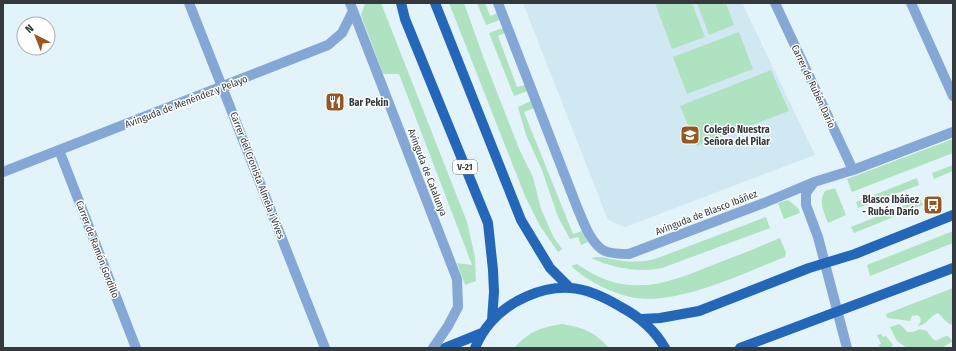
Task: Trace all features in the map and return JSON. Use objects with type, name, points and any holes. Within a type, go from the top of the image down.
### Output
[{"type":"main road","points":[[395,3],[405,19]]},
{"type":"main road","name":"V-21","points":[[401,3],[405,19],[488,223],[494,270],[492,320]]},
{"type":"main road","points":[[435,3],[521,220],[550,268],[570,288]]},
{"type":"main road","points":[[642,319],[660,318],[700,311],[825,263],[855,254],[953,215]]},
{"type":"main road","points":[[740,348],[953,268]]},
{"type":"main road","points":[[475,348],[482,333],[492,320],[521,299],[537,292],[570,288],[589,292],[611,300],[642,319],[658,336],[665,348]]},
{"type":"main road","points":[[445,348],[482,333]]},
{"type":"street","name":"Carrer del Cronista Almela i Vives","points":[[190,3],[325,348]]},
{"type":"street","name":"Avinguda de Blasco Ibáñez","points":[[498,3],[588,232],[598,246],[604,251],[616,254],[629,254],[764,203],[814,182],[852,170],[953,132]]},
{"type":"street","name":"Carrer de Rubén Darío","points":[[775,3],[852,170]]},
{"type":"street","points":[[911,3],[953,96]]},
{"type":"street","name":"Avinguda de Menéndez y Pelayo","points":[[3,172],[328,45],[342,33],[352,7]]},
{"type":"street","name":"Avinguda de Catalunya","points":[[352,7],[457,279],[458,307],[448,326],[433,348]]},
{"type":"street","name":"Carrer de Ramón Gordillo","points":[[59,150],[136,348]]},
{"type":"street","points":[[814,182],[806,193],[806,204],[818,237],[847,348]]},
{"type":"shaded area","name":"Colegio Nuestra Señora del Pilar","points":[[523,3],[742,3],[815,155],[625,227],[608,220]]},
{"type":"green space","points":[[365,3],[381,3],[467,222],[475,257],[476,281],[465,285],[457,263],[472,265],[399,74],[383,74],[361,15]]},
{"type":"green space","points":[[449,3],[464,3],[520,151],[533,177],[541,209],[554,238],[562,249],[558,252],[540,226],[525,196]]},
{"type":"green space","points":[[477,3],[485,3],[490,16],[498,13],[500,20],[486,25]]},
{"type":"green space","points":[[655,3],[692,3],[705,37],[672,49]]},
{"type":"green space","points":[[697,3],[726,3],[734,25],[709,35]]},
{"type":"green space","points":[[503,28],[505,33],[498,36],[517,87],[525,85],[528,91],[514,96],[489,33]]},
{"type":"green space","points":[[739,32],[753,69],[687,94],[673,57]]},
{"type":"green space","points":[[771,70],[789,111],[697,146],[680,106]]},
{"type":"green space","points":[[531,101],[534,108],[524,112],[573,234],[582,231],[588,242],[581,245],[578,237],[570,239],[558,217],[542,170],[526,135],[518,107]]},
{"type":"green space","points":[[953,139],[953,153],[852,192],[847,179]]},
{"type":"green space","points":[[953,165],[953,171],[934,179],[932,173]]},
{"type":"green space","points":[[917,178],[919,185],[858,208],[856,202]]},
{"type":"green space","points":[[835,188],[846,215],[828,223],[822,207],[822,199],[825,191]]},
{"type":"green space","points":[[920,199],[923,205],[854,233],[851,227]]},
{"type":"green space","points":[[788,200],[798,208],[800,213],[784,219],[778,203]]},
{"type":"green space","points":[[766,217],[770,228],[662,268],[644,270],[626,269],[591,258],[603,257],[631,262],[651,260]]},
{"type":"green space","points":[[953,231],[953,243],[870,276],[867,265]]},
{"type":"green space","points":[[780,238],[786,253],[785,257],[712,286],[692,292],[654,299],[636,298],[619,294],[593,282],[571,266],[577,264],[595,275],[612,282],[629,285],[646,285],[679,278]]},
{"type":"green space","points":[[953,288],[953,325],[948,323],[938,313],[932,316],[924,324],[918,326],[921,321],[920,317],[917,315],[912,316],[910,321],[887,318],[886,314]]},
{"type":"green space","points":[[562,324],[588,331],[604,342],[609,348],[514,348],[535,331]]},
{"type":"green space","points":[[899,324],[907,332],[913,332],[920,329],[927,331],[935,340],[948,336],[953,341],[942,348],[907,348],[897,341],[890,327]]},
{"type":"green space","points":[[881,334],[883,337],[886,336],[893,345],[891,348],[881,348],[878,345],[881,344],[877,335]]},
{"type":"place","name":"Bar Pekin","points":[[335,102]]},
{"type":"place","name":"Colegio Nuestra Señora del Pilar","points":[[690,135]]},
{"type":"place","name":"Blasco Ibáñez - Rubén Darío","points":[[933,205]]}]
